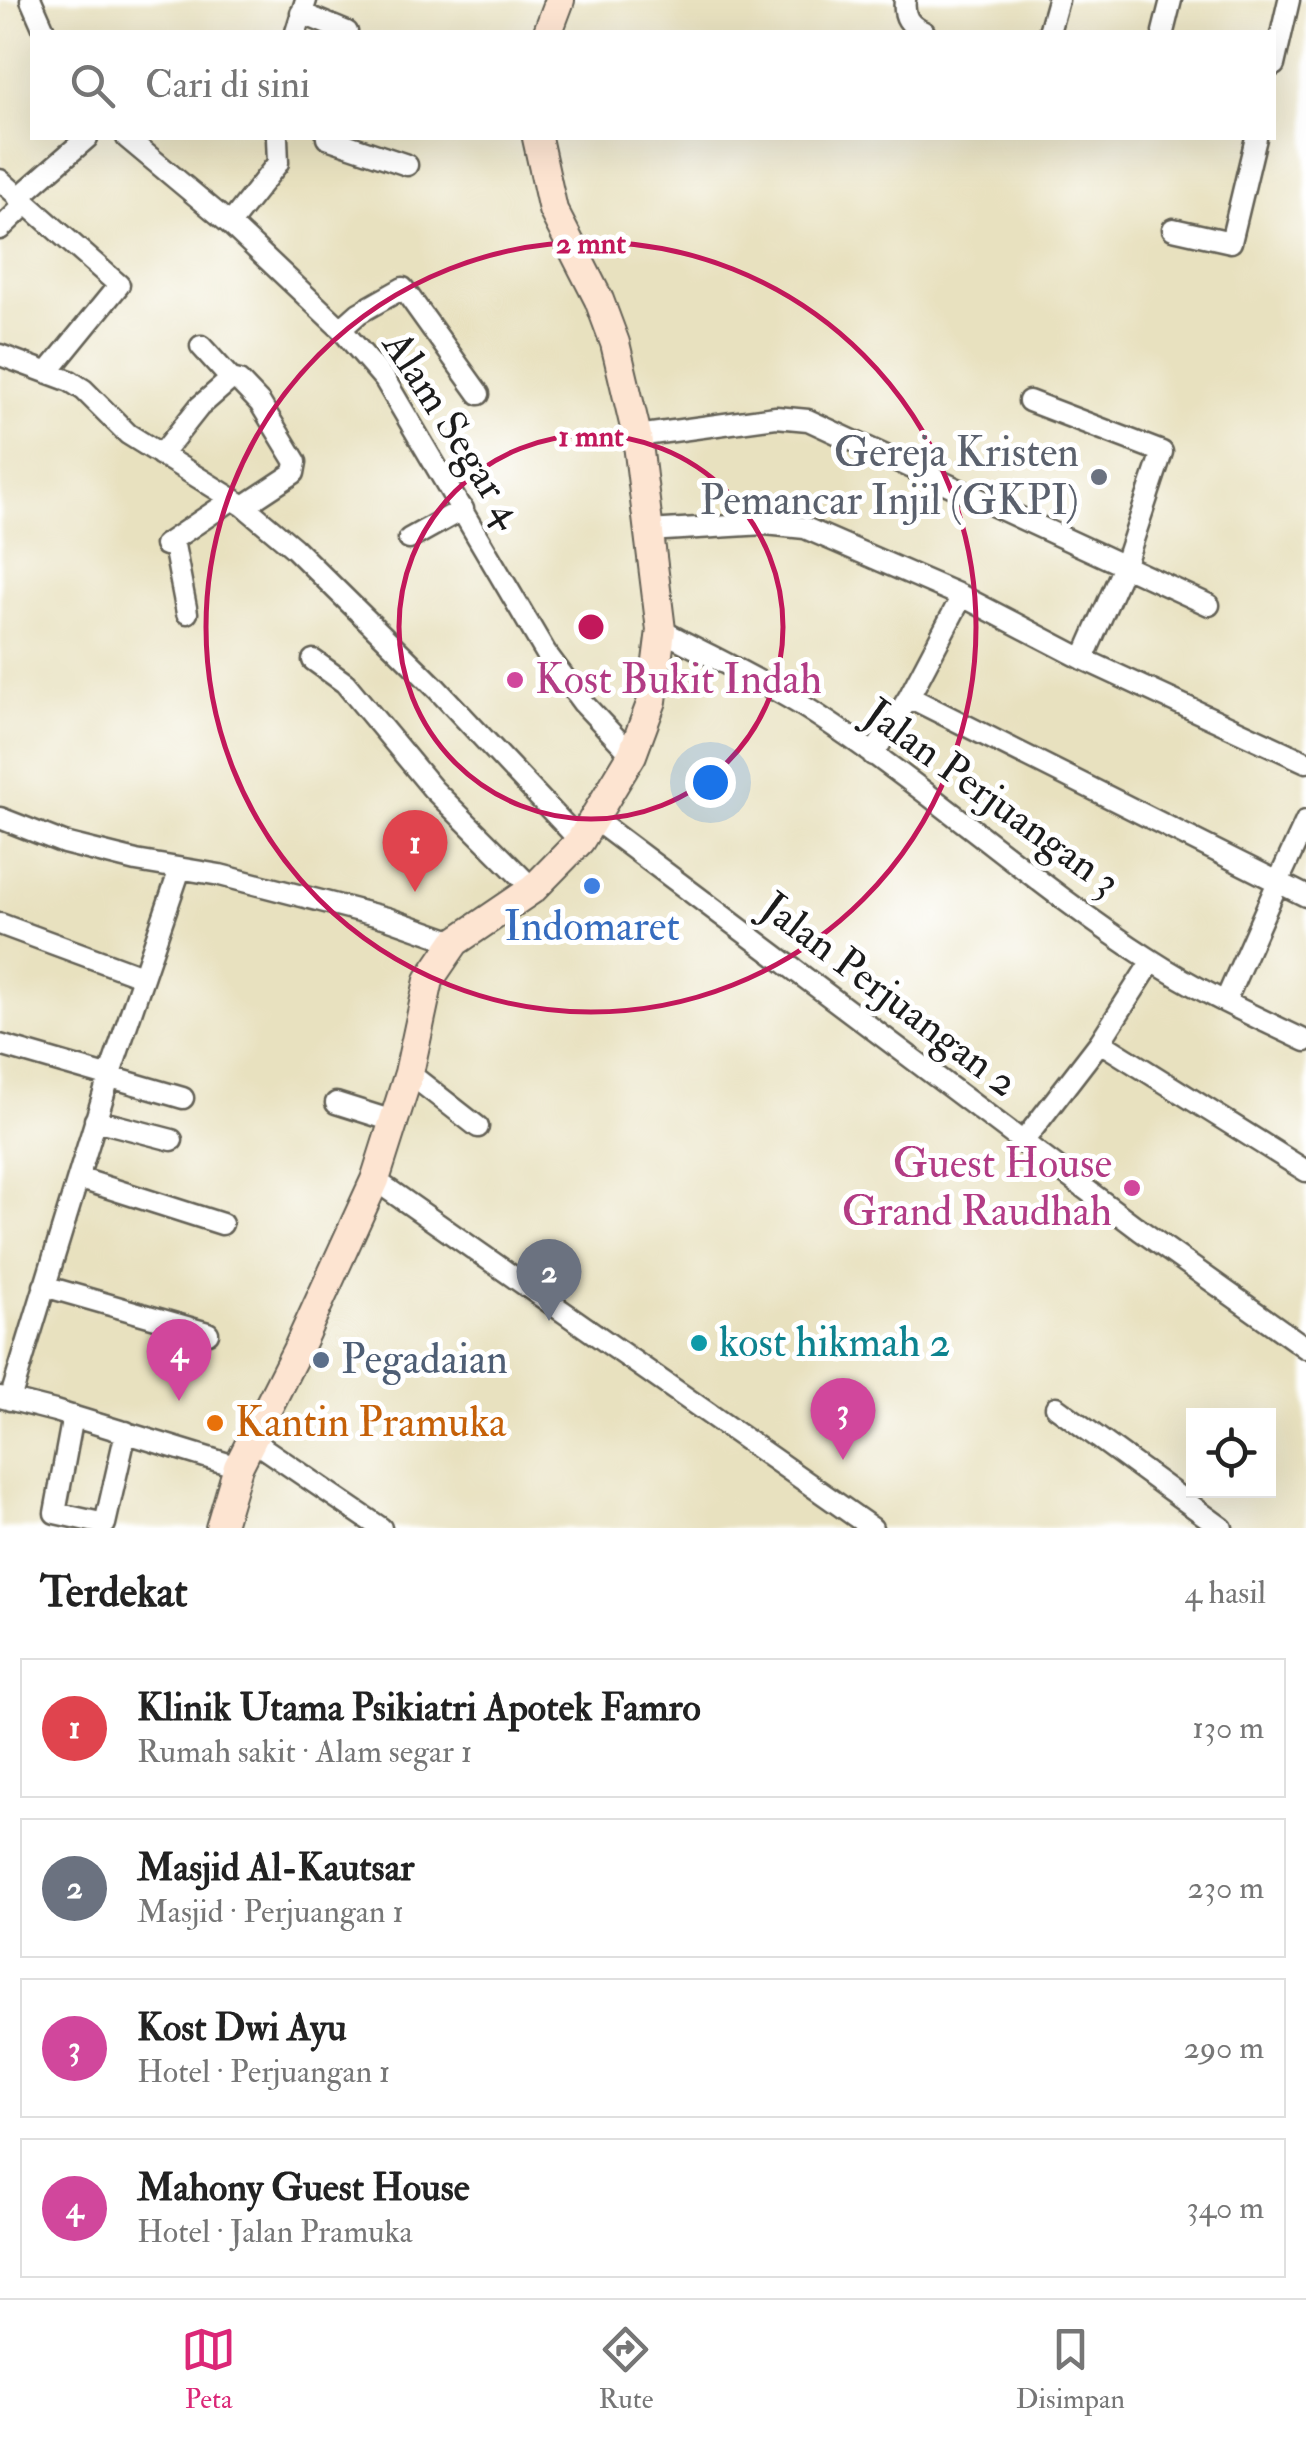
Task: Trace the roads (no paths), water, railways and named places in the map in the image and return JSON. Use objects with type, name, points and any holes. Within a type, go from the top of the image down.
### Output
[{"type":"street","points":[[31,0],[44,30]]},
{"type":"street","points":[[549,30],[560,0]]},
{"type":"street","points":[[905,0],[904,14],[921,30]]},
{"type":"street","points":[[1050,30],[1058,0]]},
{"type":"street","points":[[1163,30],[1170,0]]},
{"type":"street","points":[[1276,57],[1289,0]]},
{"type":"street","points":[[301,15],[342,30]]},
{"type":"street","points":[[0,229],[21,201],[85,140]]},
{"type":"street","name":"Alam Segar 4","points":[[130,140],[230,224],[341,328],[385,380],[546,652],[583,703],[632,755]]},
{"type":"street","points":[[230,224],[278,163],[276,140]]},
{"type":"street","points":[[333,140],[407,165]]},
{"type":"street","points":[[220,1528],[238,1467],[375,1180],[409,1072],[429,980],[455,942],[533,889],[587,830],[632,755],[652,701],[660,630],[637,436],[615,343],[599,300],[553,210],[537,140]]},
{"type":"street","points":[[1173,229],[1232,242],[1256,140]]},
{"type":"street","points":[[0,180],[118,284],[48,372]]},
{"type":"street","points":[[341,328],[359,312],[403,288],[479,394]]},
{"type":"street","points":[[186,613],[169,543],[294,474],[296,466],[260,403],[201,346]]},
{"type":"street","name":"Jalan Perjuangan 2","points":[[0,355],[84,390],[128,434],[238,503],[294,548],[587,830],[1306,1348]]},
{"type":"street","points":[[161,455],[199,407],[231,379]]},
{"type":"street","points":[[1029,402],[1162,452],[1125,564],[1083,659]]},
{"type":"street","points":[[637,436],[776,416],[808,420],[1209,606]]},
{"type":"street","points":[[408,539],[463,508]]},
{"type":"street","points":[[648,532],[765,524],[805,528],[962,596],[1083,659],[1306,762]]},
{"type":"street","points":[[873,756],[909,698],[962,596]]},
{"type":"street","name":"Jalan Perjuangan 3","points":[[660,630],[812,712],[1152,961],[1306,1041]]},
{"type":"street","points":[[313,660],[344,683],[433,789],[533,889]]},
{"type":"street","points":[[909,698],[1306,896]]},
{"type":"street","points":[[0,818],[64,843],[220,874],[387,918],[455,942]]},
{"type":"street","points":[[1225,1002],[1306,821]]},
{"type":"street","points":[[180,869],[141,976],[5,1398],[238,1467]]},
{"type":"street","points":[[0,924],[141,976]]},
{"type":"street","points":[[1022,1143],[1100,1042],[1152,961]]},
{"type":"street","points":[[1100,1042],[1306,1171]]},
{"type":"street","points":[[0,1045],[183,1098]]},
{"type":"street","points":[[409,1072],[478,1127]]},
{"type":"street","points":[[336,1103],[393,1121]]},
{"type":"street","points":[[96,1120],[172,1140]]},
{"type":"street","points":[[78,1178],[222,1224]]},
{"type":"street","points":[[375,1180],[872,1528]]},
{"type":"street","points":[[44,1286],[208,1334]]},
{"type":"street","points":[[1056,1407],[1222,1528]]},
{"type":"street","points":[[73,1416],[55,1513],[104,1524],[126,1432]]},
{"type":"street","points":[[253,1441],[381,1528]]},
{"type":"place","name":"Gereja Kristen Pemancar Injil (GKPI)","points":[[1099,477]]},
{"type":"place","name":"Kost Bukit Indah","points":[[515,680]]},
{"type":"place","name":"Indomaret","points":[[592,886]]},
{"type":"place","name":"Klinik Utama Psikiatri Apotek Famro","points":[[415,892]]},
{"type":"place","name":"Guest House Grand Raudhah","points":[[1132,1188]]},
{"type":"place","name":"Masjid Al-Kautsar","points":[[549,1321]]},
{"type":"place","name":"kost hikmah 2","points":[[699,1343]]},
{"type":"place","name":"Pegadaian","points":[[321,1360]]},
{"type":"place","name":"Mahony Guest House","points":[[179,1401]]},
{"type":"place","name":"Kantin Pramuka","points":[[215,1423]]},
{"type":"place","name":"Kost Dwi Ayu","points":[[843,1460]]}]
